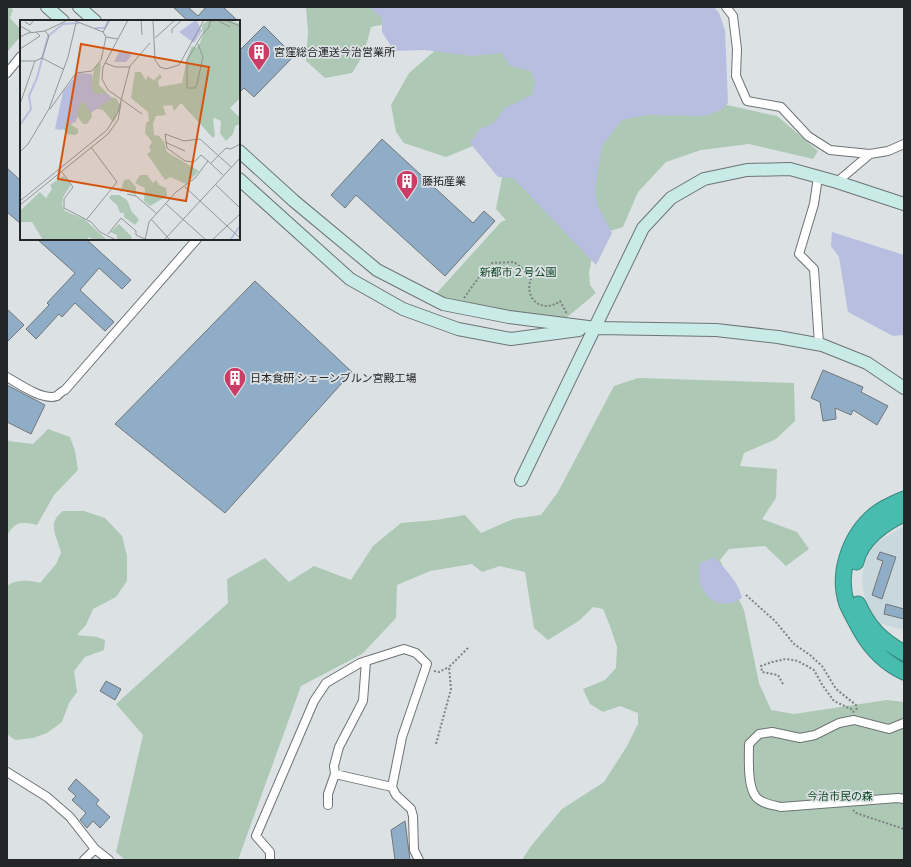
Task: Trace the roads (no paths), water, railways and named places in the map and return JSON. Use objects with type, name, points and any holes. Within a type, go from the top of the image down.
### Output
[{"type":"highway","points":[[904,499],[877,513],[861,529],[852,544],[847,558],[844,573],[844,587],[847,603],[856,624],[866,640],[878,655],[891,666],[904,672]]},
{"type":"highway","points":[[904,514],[884,525],[861,548],[856,560],[854,585],[856,600],[865,619],[875,632],[886,642],[904,653]]},
{"type":"street","points":[[79,7],[94,20]]},
{"type":"street","points":[[726,7],[733,16],[736,49],[736,76],[747,101],[781,107],[808,136],[830,150],[870,154],[888,151],[904,144]]},
{"type":"street","points":[[7,73],[20,57]]},
{"type":"street","points":[[240,152],[294,201],[377,270],[443,304],[509,317],[596,328],[716,330],[778,337],[819,344],[867,363],[904,388]]},
{"type":"street","points":[[837,182],[870,154]]},
{"type":"street","points":[[521,480],[596,328],[643,228],[671,198],[704,179],[747,170],[790,169],[837,182],[904,204]]},
{"type":"street","points":[[818,177],[814,204],[799,254],[814,269],[819,344]]},
{"type":"street","points":[[241,185],[350,279],[403,309],[458,329],[511,339],[596,328]]},
{"type":"street","points":[[7,378],[41,395],[49,397],[57,396],[64,390],[196,240]]},
{"type":"street","points":[[270,860],[270,852],[256,836],[314,701],[326,683],[360,663],[404,649],[416,653],[427,664],[402,737],[392,787],[396,795],[411,809],[413,816],[414,850],[419,860]]},
{"type":"street","points":[[328,805],[328,794],[335,774],[334,766],[339,747],[363,701],[366,661]]},
{"type":"street","points":[[904,723],[889,729],[856,721],[839,723],[815,735],[800,738],[772,732],[759,734],[749,744],[750,780],[755,796],[765,803],[781,808],[898,798],[904,799]]},
{"type":"street","points":[[7,772],[47,797],[70,817],[95,849],[109,860]]},
{"type":"street","points":[[335,774],[392,787]]},
{"type":"street","points":[[84,860],[95,849]]},
{"type":"water","points":[[369,7],[714,7],[719,13],[725,30],[728,103],[721,110],[704,116],[647,115],[622,120],[602,146],[595,189],[597,204],[612,233],[596,265],[513,178],[498,177],[470,143],[480,129],[494,123],[505,108],[532,95],[535,82],[531,71],[510,66],[502,53],[472,56],[425,50],[394,51],[382,32],[382,18]]},
{"type":"water","points":[[832,232],[904,255],[904,335],[893,336],[848,312],[839,257],[831,246]]},
{"type":"water","points":[[714,557],[731,576],[740,592],[742,598],[733,603],[719,604],[707,596],[700,584],[699,564]]},
{"type":"place","name":"宮窪総合運送今治営業所","points":[[259,72]]},
{"type":"place","name":"藤拓産業","points":[[407,200]]},
{"type":"place","name":"日本食研 シェーンブルン宮殿工場","points":[[235,398]]},
{"type":"park label","name":"新都市２号公園","points":[[518,272]]},
{"type":"park label","name":"今治市民の森","points":[[840,796]]}]
